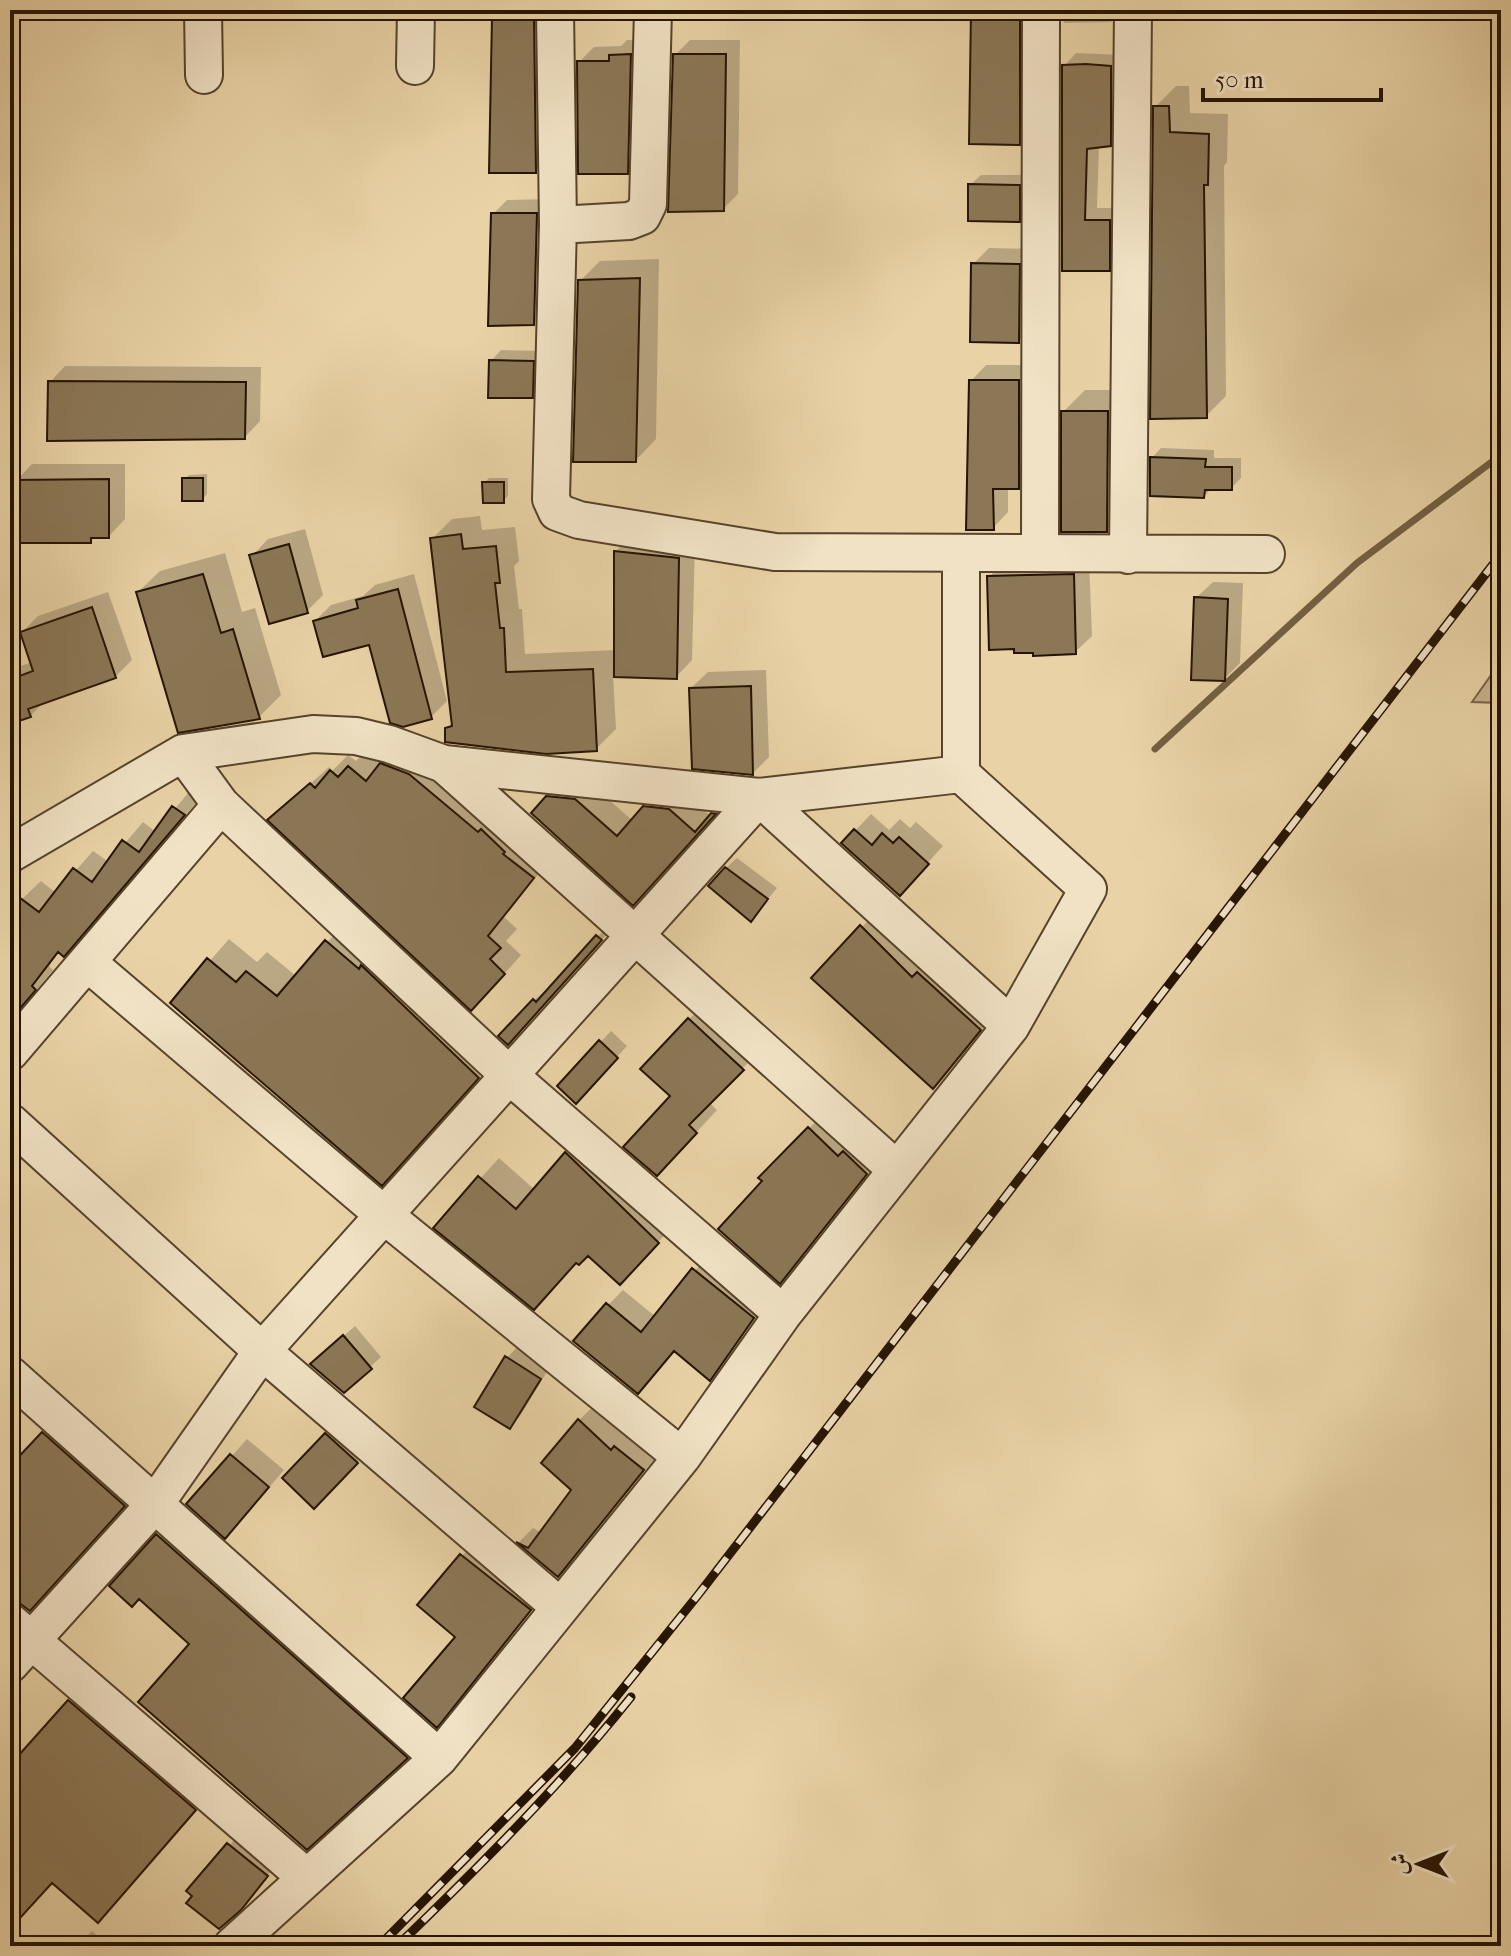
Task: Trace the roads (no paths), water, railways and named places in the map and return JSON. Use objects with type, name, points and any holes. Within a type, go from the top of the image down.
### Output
[{"type":"street","points":[[203,10],[204,75]]},
{"type":"street","points":[[415,66],[416,10]]},
{"type":"street","points":[[555,10],[558,225],[551,499],[557,512],[579,520],[775,552],[961,554],[1040,550],[1128,555],[1266,554]]},
{"type":"street","points":[[558,225],[629,221],[642,216],[648,204],[653,10]]},
{"type":"street","points":[[1040,550],[1041,10]]},
{"type":"street","points":[[1128,555],[1133,10]]},
{"type":"street","points":[[232,1946],[439,1758],[682,1457],[783,1314],[1011,1026],[1088,889],[961,774],[961,554]]},
{"type":"street","points":[[10,854],[183,753],[313,734],[356,736],[444,764],[759,797],[961,774]]},
{"type":"street","points":[[183,753],[221,805],[509,1075],[783,1314]]},
{"type":"street","points":[[444,764],[897,1170]]},
{"type":"street","points":[[307,1878],[17,1642],[155,1504],[262,1351],[759,797]]},
{"type":"street","points":[[759,797],[1011,1026]]},
{"type":"street","points":[[10,1052],[221,805]]},
{"type":"street","points":[[88,963],[384,1215],[682,1457]]},
{"type":"street","points":[[10,1122],[262,1351],[560,1607]]},
{"type":"street","points":[[10,1375],[439,1758]]},
{"type":"waterway","points":[[1155,749],[1357,563],[1501,455]]},
{"type":"railway","points":[[379,1946],[575,1748],[698,1595],[1501,554]]},
{"type":"railway","points":[[397,1946],[518,1825],[631,1697]]}]
